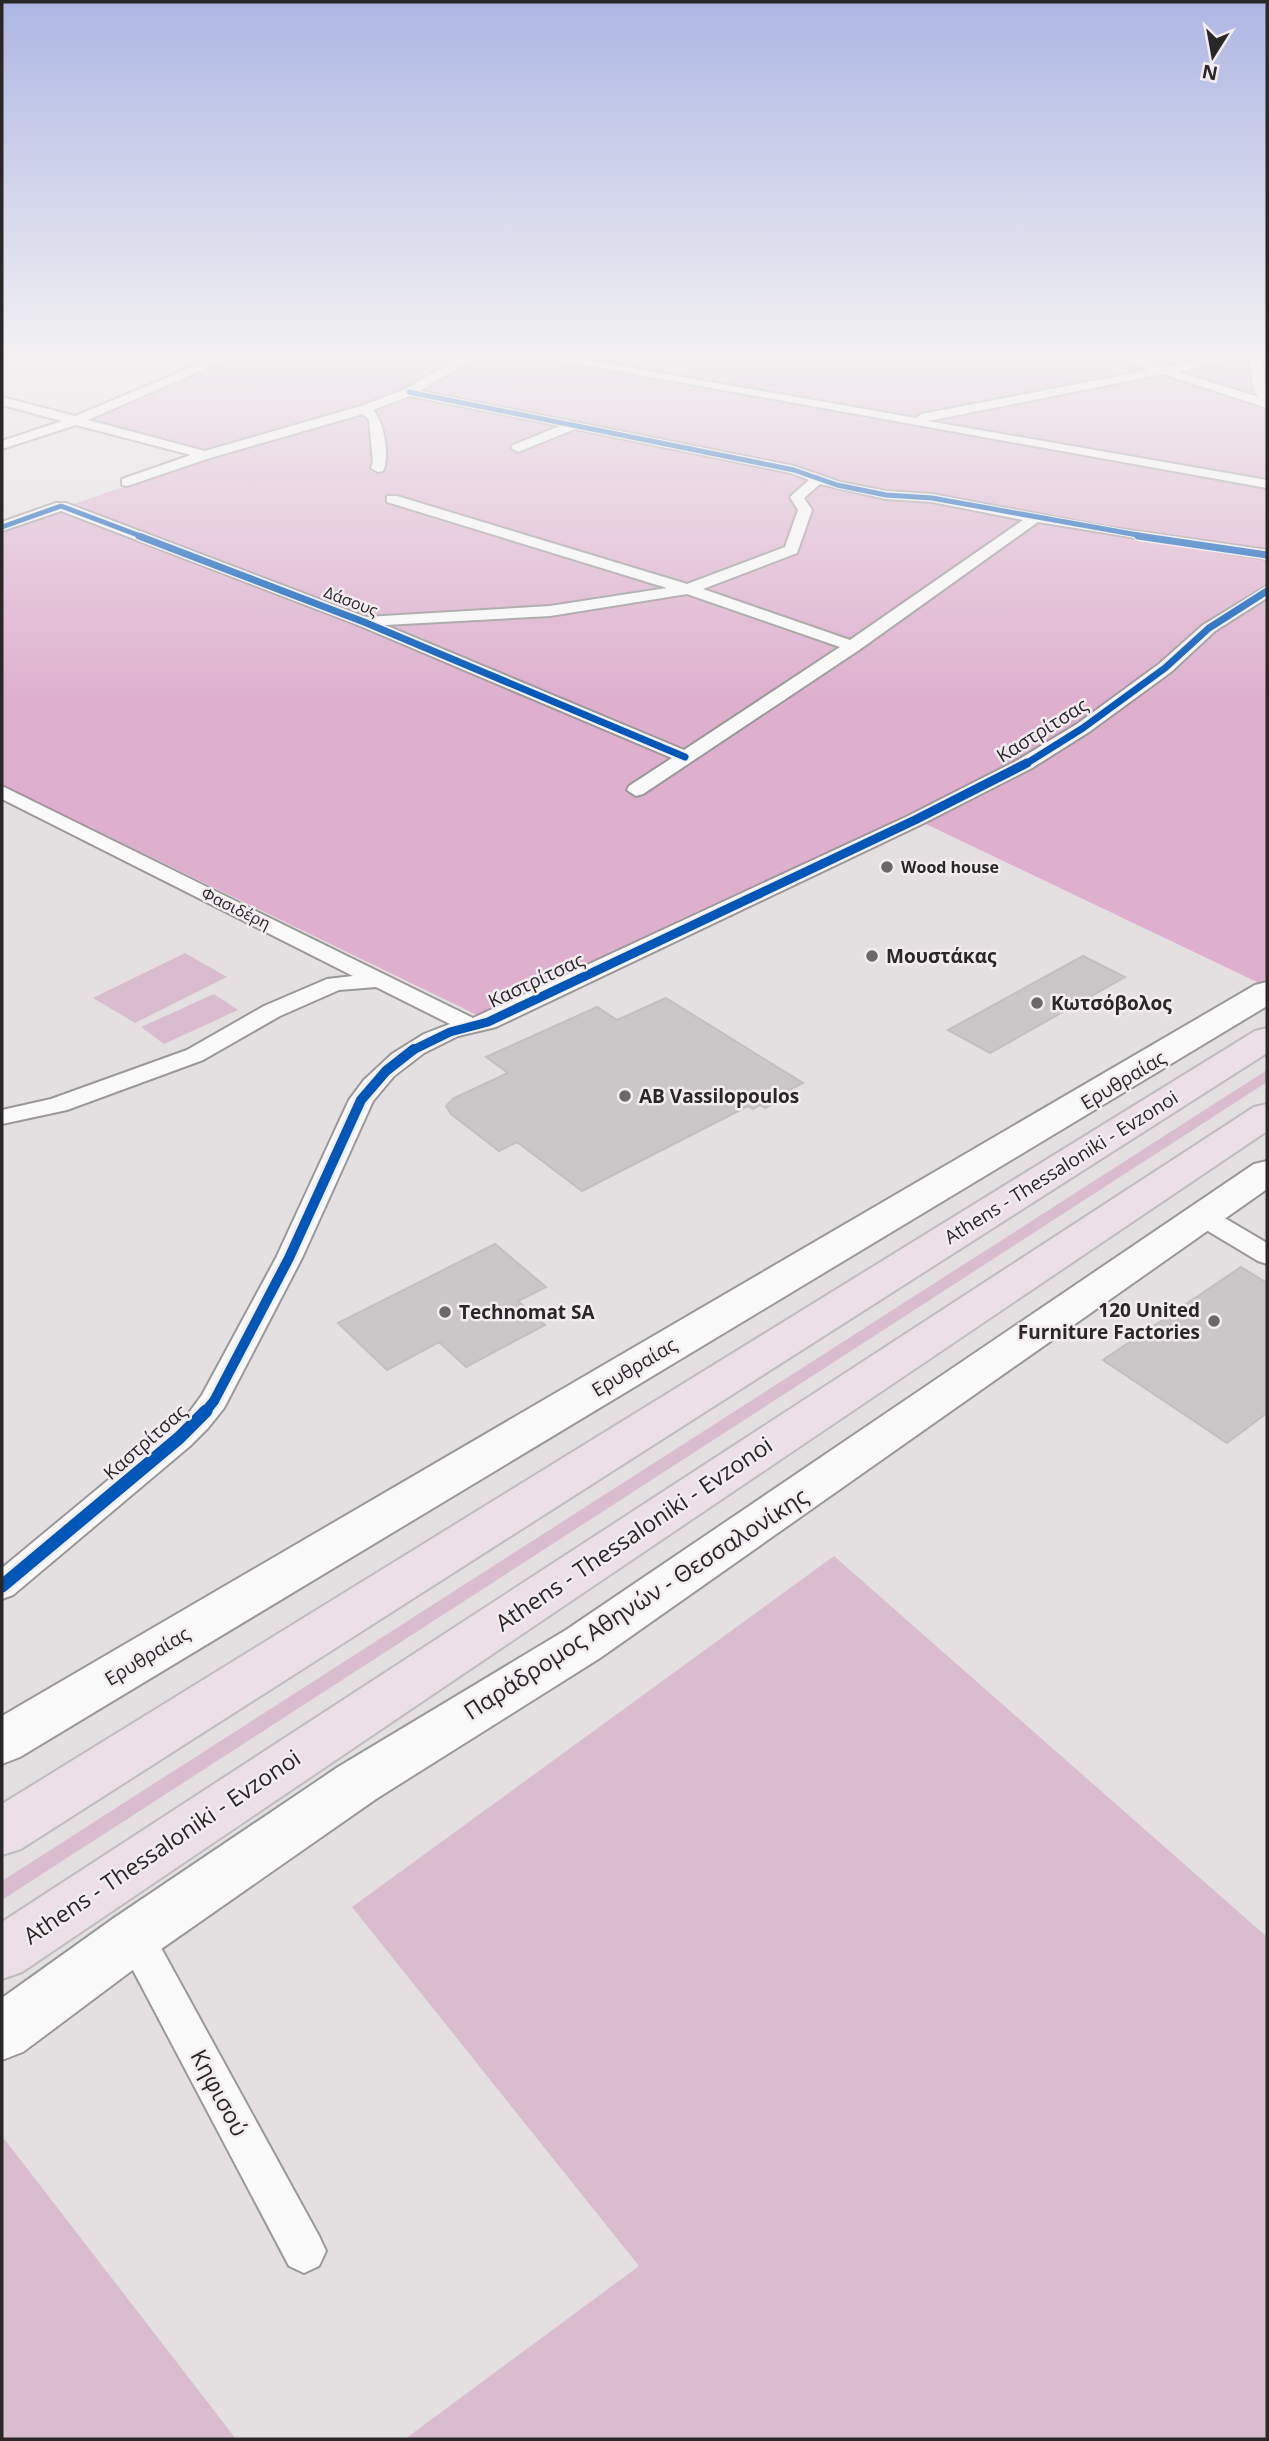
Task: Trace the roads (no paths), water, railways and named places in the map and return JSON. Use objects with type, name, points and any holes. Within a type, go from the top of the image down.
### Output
[{"type":"highway","name":"Athens - Thessaloniki - Evzonoi","points":[[2,1832],[1267,1038]]},
{"type":"highway","name":"Athens - Thessaloniki - Evzonoi","points":[[2,1953],[1267,1115]]},
{"type":"main road","name":"Ερυθραίας","points":[[6,1732],[1267,992]]},
{"type":"main road","name":"Παράδρομος Αθηνών - Θεσσαλονίκης","points":[[2,2032],[134,1936],[357,1783],[595,1636],[1267,1172]]},
{"type":"street","points":[[127,482],[162,470]]},
{"type":"street","points":[[794,470],[886,495],[932,498],[1035,518],[1267,555]]},
{"type":"street","points":[[1185,470],[1267,484]]},
{"type":"street","points":[[1145,478],[1182,483],[1191,471]]},
{"type":"street","points":[[364,622],[550,611],[688,589],[792,550],[804,510],[797,497],[819,478]]},
{"type":"street","points":[[392,499],[688,589],[853,646]]},
{"type":"street","name":"Δάσους","points":[[2,527],[61,506],[364,622],[685,757]]},
{"type":"street","points":[[636,790],[853,646],[1035,518]]},
{"type":"street","name":"Καστρίτσας","points":[[2,1586],[198,1421],[214,1401],[289,1258],[360,1100],[374,1081],[411,1048],[468,1025],[488,1022],[915,820],[1025,764],[1083,728],[1165,668],[1209,628],[1267,591]]},
{"type":"street","name":"Φασιδέρη","points":[[2,792],[468,1025]]},
{"type":"street","points":[[2,1117],[58,1105],[183,1060],[233,1035],[272,1011],[335,984],[381,980]]},
{"type":"street","points":[[1202,1216],[1267,1255]]},
{"type":"street","name":"Κηφισού","points":[[134,1936],[304,2251]]},
{"type":"place","name":"Wood house","points":[[887,867]]},
{"type":"place","name":"Μουστάκας","points":[[872,956]]},
{"type":"place","name":"Κωτσόβολος","points":[[1037,1003]]},
{"type":"place","name":"AB Vassilopoulos","points":[[625,1096]]},
{"type":"place","name":"Technomat SA","points":[[445,1312]]},
{"type":"place","name":"120 United Furniture Factories","points":[[1214,1321]]}]
